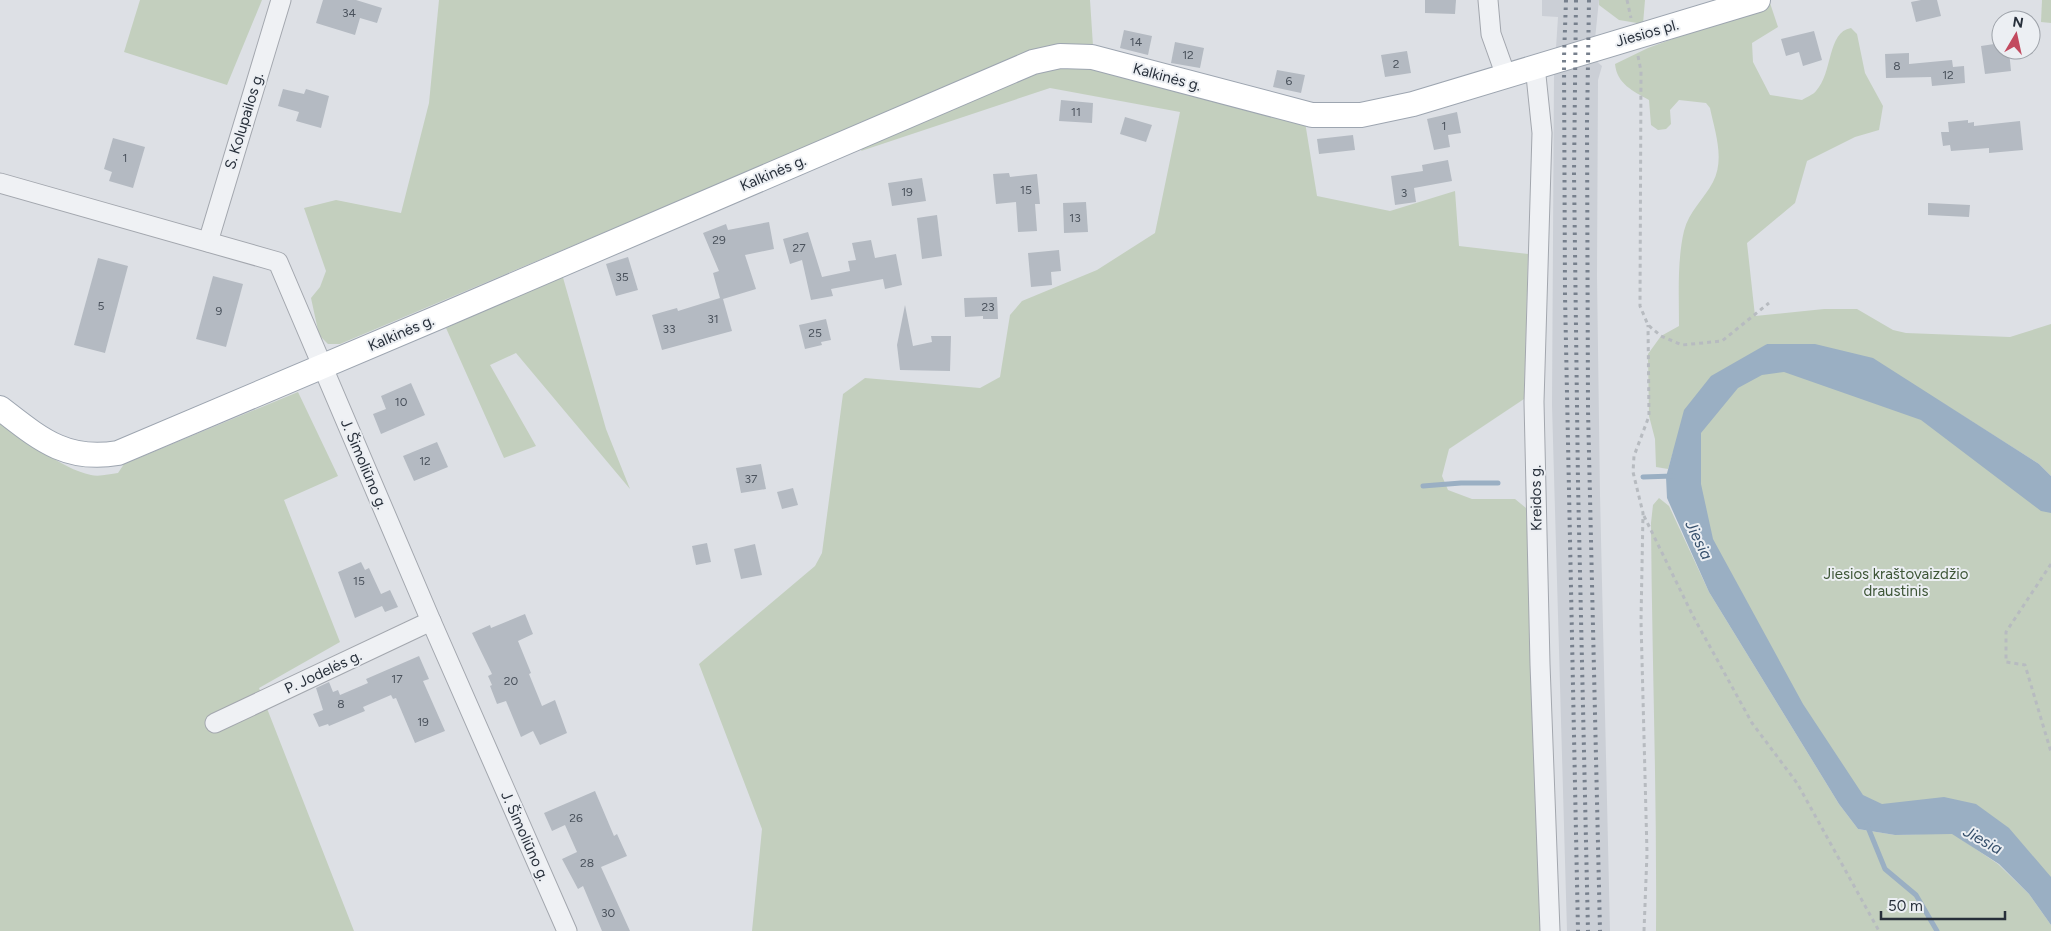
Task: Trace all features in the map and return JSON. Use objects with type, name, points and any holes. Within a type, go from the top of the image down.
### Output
[{"type":"main road","name":"Jiesios pl.","points":[[1535,66],[1758,0]]},
{"type":"main road","name":"Kalkinės g.","points":[[0,408],[35,435],[58,449],[96,456],[118,452],[1033,62],[1060,56],[1092,57],[1312,115],[1361,115],[1413,104],[1535,66]]},
{"type":"street","name":"S. Kolupailos g.","points":[[208,242],[281,0]]},
{"type":"street","points":[[1488,0],[1491,34],[1506,76]]},
{"type":"street","name":"Kreidos g.","points":[[1535,66],[1542,133],[1534,402],[1540,664],[1550,931]]},
{"type":"street","name":"J. Šimoliūno g.","points":[[0,183],[278,262],[431,621],[567,931]]},
{"type":"street","name":"P. Jodelės g.","points":[[215,723],[431,621]]},
{"type":"path","points":[[1635,37],[1641,71],[1640,306],[1648,325],[1649,416],[1634,456],[1633,472],[1643,513],[1689,607],[1752,723],[1797,783],[1879,931]]},
{"type":"path","points":[[1648,325],[1661,336],[1682,345],[1722,341],[1769,303]]},
{"type":"path","points":[[1643,513],[1641,621],[1647,854],[1644,931]]},
{"type":"path","points":[[2051,564],[2006,632],[2006,662],[2025,665],[2051,752]]},
{"type":"shaded area","points":[[1542,0],[1599,0],[1595,39],[1556,48],[1558,17],[1542,16]]},
{"type":"shaded area","points":[[1595,60],[1602,66],[1598,80],[1597,276],[1610,931],[1567,931],[1552,405],[1554,74]]},
{"type":"green space","points":[[140,0],[262,0],[227,85],[124,52]]},
{"type":"green space","points":[[439,0],[1090,0],[1093,46],[937,92],[340,344],[328,344],[319,335],[311,298],[320,287],[326,271],[304,208],[336,200],[401,213],[429,103]]},
{"type":"green space","points":[[1599,0],[1645,0],[1643,24],[1619,20],[1599,5]]},
{"type":"green space","points":[[2042,0],[2051,0],[2051,23],[2041,22]]},
{"type":"green space","points":[[1770,3],[1778,27],[1752,43],[1753,62],[1770,95],[1802,100],[1815,92],[1825,74],[1838,37],[1843,31],[1851,28],[1857,34],[1865,73],[1883,106],[1879,130],[1855,137],[1807,161],[1795,203],[1747,243],[1755,316],[1824,309],[1857,309],[1893,330],[1906,333],[2010,337],[2051,324],[2051,476],[2039,464],[1941,402],[1767,344],[1673,452],[1668,469],[1656,467],[1655,439],[1649,416],[1648,354],[1661,336],[1679,326],[1679,266],[1684,231],[1689,217],[1717,173],[1718,145],[1710,108],[1706,103],[1679,100],[1670,110],[1671,124],[1666,129],[1658,130],[1651,125],[1649,100],[1622,82],[1616,71],[1615,64],[1648,48]]},
{"type":"green space","points":[[1085,64],[1305,122],[1317,196],[1390,211],[1455,191],[1459,246],[1528,254],[1524,399],[1449,449],[1442,476],[1448,490],[1472,499],[1515,499],[1526,508],[1544,931],[752,931],[762,829],[699,664],[815,566],[822,553],[843,394],[865,378],[980,388],[1000,377],[1010,315],[1022,301],[1097,270],[1155,233],[1180,112],[1050,88],[861,151],[868,138],[1054,67]]},
{"type":"green space","points":[[562,274],[606,429],[630,489],[516,353],[490,365],[536,446],[504,458],[446,328]]},
{"type":"green space","name":"Jiesios kraštovaizdžio draustinis","points":[[1760,362],[1856,369],[2051,504],[2051,908],[1966,827],[1865,820],[1688,519],[1694,427]]},
{"type":"green space","points":[[298,392],[338,476],[284,500],[340,642],[259,688],[354,931],[0,931],[0,419],[31,443],[67,466],[79,472],[101,476],[118,473],[124,464]]},
{"type":"green space","points":[[1659,498],[1669,506],[1709,592],[1839,804],[1858,829],[1895,835],[1952,833],[1998,864],[2029,894],[2051,925],[2051,931],[1656,931],[1651,523],[1653,505]]},
{"type":"water","name":"Jiesia","points":[[1767,344],[1815,344],[1873,358],[2039,464],[2051,476],[2051,513],[2041,511],[1921,420],[1784,372],[1762,375],[1738,388],[1701,433],[1701,484],[1713,539],[1803,704],[1863,795],[1882,804],[1944,797],[1976,804],[2009,828],[2051,877],[2051,925],[2029,894],[1999,864],[1952,834],[1895,835],[1858,829],[1839,804],[1709,592],[1667,498],[1666,477],[1684,410],[1711,376]]},
{"type":"building","points":[[323,0],[356,0],[382,8],[377,23],[360,18],[355,35],[316,23]]},
{"type":"building","points":[[1425,0],[1456,0],[1455,14],[1425,13]]},
{"type":"building","points":[[1937,0],[1941,16],[1916,22],[1911,2]]},
{"type":"building","points":[[1124,30],[1152,36],[1148,55],[1120,48]]},
{"type":"building","points":[[1814,31],[1822,60],[1803,66],[1799,52],[1786,56],[1781,39]]},
{"type":"building","points":[[1175,42],[1204,48],[1200,68],[1171,63]]},
{"type":"building","points":[[1991,44],[1991,60],[2010,60],[2011,71],[1985,74],[1981,46]]},
{"type":"building","points":[[1407,51],[1411,73],[1385,77],[1381,55]]},
{"type":"building","points":[[1909,53],[1909,64],[1952,60],[1953,67],[1964,66],[1965,83],[1932,86],[1931,77],[1886,78],[1885,54]]},
{"type":"building","points":[[1277,70],[1305,75],[1301,93],[1273,87]]},
{"type":"building","points":[[283,89],[304,94],[306,89],[329,96],[321,128],[296,121],[299,112],[278,106]]},
{"type":"building","points":[[1061,100],[1093,103],[1092,123],[1059,121]]},
{"type":"building","points":[[1457,112],[1461,133],[1448,135],[1450,147],[1434,150],[1427,119]]},
{"type":"building","points":[[1125,117],[1152,125],[1146,142],[1120,134]]},
{"type":"building","points":[[1968,120],[1968,123],[1974,122],[1974,126],[2020,121],[2023,150],[1989,153],[1989,148],[1951,151],[1950,145],[1943,146],[1941,132],[1949,132],[1948,122]]},
{"type":"building","points":[[1353,135],[1355,150],[1319,154],[1317,139]]},
{"type":"building","points":[[113,138],[145,147],[133,188],[109,181],[112,172],[104,169]]},
{"type":"building","points":[[1448,160],[1452,181],[1414,188],[1416,202],[1395,205],[1391,176],[1423,171],[1422,165]]},
{"type":"building","points":[[1009,173],[1010,177],[1037,174],[1040,204],[1035,204],[1037,231],[1018,232],[1016,202],[996,204],[993,174]]},
{"type":"building","points":[[922,178],[926,201],[892,206],[888,183]]},
{"type":"building","points":[[1086,202],[1088,232],[1064,233],[1063,203]]},
{"type":"building","points":[[1928,203],[1970,205],[1969,217],[1928,215]]},
{"type":"building","points":[[937,215],[942,256],[922,259],[917,218]]},
{"type":"building","points":[[769,222],[774,249],[745,255],[756,289],[723,299],[732,331],[662,350],[652,315],[677,308],[678,311],[720,298],[713,273],[719,271],[703,233],[726,224],[728,230]]},
{"type":"building","points":[[808,232],[822,277],[850,271],[848,261],[856,260],[852,243],[871,240],[875,258],[896,254],[902,285],[885,289],[883,279],[831,289],[833,296],[811,300],[802,260],[790,264],[783,239]]},
{"type":"building","points":[[1059,250],[1061,271],[1051,272],[1052,285],[1031,287],[1028,253]]},
{"type":"building","points":[[628,257],[638,290],[616,296],[606,264]]},
{"type":"building","points":[[98,258],[128,266],[105,353],[74,345]]},
{"type":"building","points":[[213,276],[243,284],[226,347],[196,339]]},
{"type":"building","points":[[997,297],[998,319],[983,319],[983,316],[965,317],[964,298]]},
{"type":"building","points":[[905,305],[913,346],[932,342],[931,336],[951,336],[950,371],[900,370],[897,345]]},
{"type":"building","points":[[826,319],[831,340],[821,342],[822,345],[805,349],[799,325]]},
{"type":"building","points":[[411,383],[425,415],[381,434],[373,414],[386,409],[381,396]]},
{"type":"building","points":[[437,442],[448,467],[414,481],[403,456]]},
{"type":"building","points":[[761,464],[766,489],[741,493],[736,468]]},
{"type":"building","points":[[793,488],[798,505],[782,509],[777,492]]},
{"type":"building","points":[[707,543],[711,562],[696,565],[692,546]]},
{"type":"building","points":[[755,544],[762,575],[741,579],[734,549]]},
{"type":"building","points":[[361,562],[365,570],[369,568],[381,594],[390,590],[398,607],[385,612],[382,606],[355,618],[338,572]]},
{"type":"building","points":[[525,614],[533,634],[518,641],[531,673],[529,674],[542,706],[555,700],[567,733],[540,745],[533,731],[521,737],[506,701],[497,704],[488,676],[492,674],[472,633],[490,625],[491,628]]},
{"type":"building","points":[[419,656],[429,679],[423,681],[445,731],[415,743],[396,698],[393,699],[391,695],[363,707],[365,711],[329,726],[328,724],[319,727],[313,714],[323,710],[316,688],[329,682],[333,692],[338,690],[340,695],[368,683],[366,679]]},
{"type":"building","points":[[595,791],[614,836],[617,834],[627,856],[601,867],[630,931],[602,931],[583,886],[578,889],[562,859],[577,852],[565,825],[552,831],[544,813]]},
{"type":"waterway","points":[[1643,477],[1673,476]]},
{"type":"waterway","points":[[1423,486],[1498,483]]},
{"type":"waterway","points":[[1867,825],[1885,869],[1916,895],[1937,931]]},
{"type":"railway","points":[[1566,0],[1564,57],[1565,295],[1578,931]]},
{"type":"railway","points":[[1576,0],[1574,173],[1578,483],[1588,931]]},
{"type":"railway","points":[[1589,0],[1587,123],[1588,410],[1600,931]]}]
